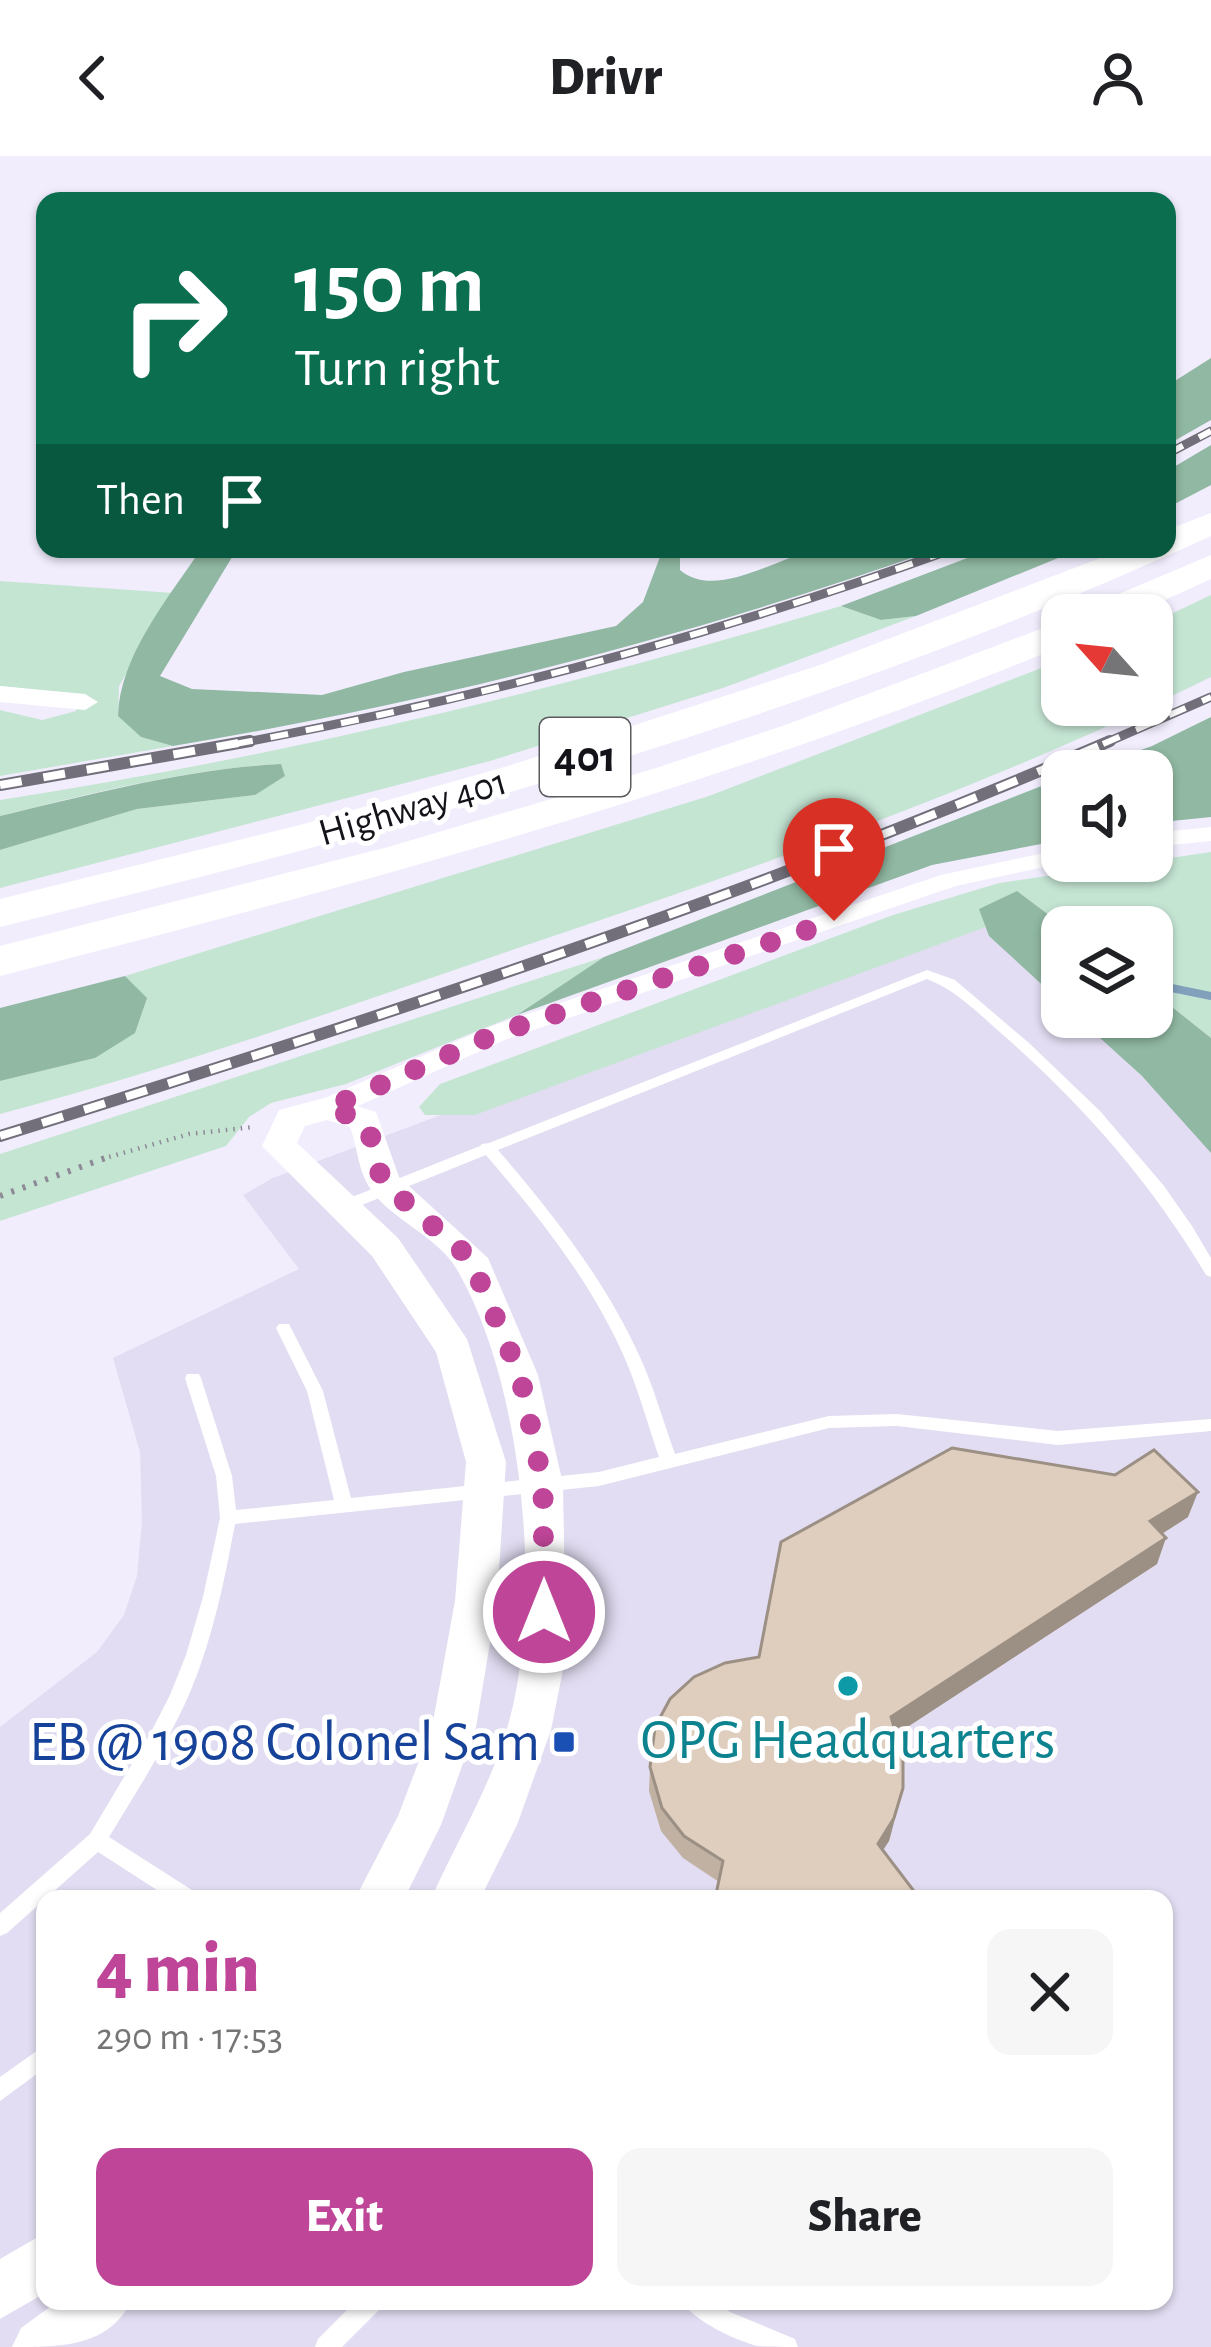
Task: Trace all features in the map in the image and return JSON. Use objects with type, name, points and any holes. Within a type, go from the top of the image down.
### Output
[{"type":"highway","points":[[1176,539],[1211,523]]},
{"type":"highway","name":"Highway 401","points":[[0,913],[329,833],[518,779],[972,624],[1132,558]]},
{"type":"highway","points":[[1148,594],[1211,566]]},
{"type":"highway","name":"Highway 401","points":[[0,961],[536,819],[791,735],[1041,640]]},
{"type":"street","points":[[0,694],[85,703]]},
{"type":"street","points":[[1173,838],[1211,834]]},
{"type":"street","points":[[384,1890],[418,1826],[454,1727],[476,1601],[486,1462],[454,1349],[385,1247],[279,1146],[291,1118],[328,1108],[498,1033],[950,880],[1041,860]]},
{"type":"street","points":[[328,1108],[364,1120],[374,1162],[387,1186],[470,1258],[520,1375],[543,1484],[544,1655],[529,1730],[494,1825],[459,1890]]},
{"type":"street","points":[[0,2292],[36,2266]]},
{"type":"street","points":[[40,2347],[91,2310]]},
{"type":"lane","points":[[342,1207],[927,974],[950,983],[1070,1089],[1154,1187],[1211,1271]]},
{"type":"lane","points":[[487,1147],[545,1213],[605,1307],[628,1348],[669,1461]]},
{"type":"lane","points":[[284,1328],[315,1391],[344,1505]]},
{"type":"lane","points":[[41,1890],[97,1840],[149,1754],[188,1676],[213,1594],[228,1518],[224,1476],[193,1378]]},
{"type":"lane","points":[[228,1518],[599,1479],[830,1422],[897,1420],[1058,1438],[1211,1424]]},
{"type":"lane","points":[[97,1840],[174,1890]]},
{"type":"lane","points":[[0,1927],[36,1895]]},
{"type":"lane","points":[[0,2090],[36,2063]]},
{"type":"lane","points":[[326,2347],[363,2310]]},
{"type":"lane","points":[[707,2310],[787,2347]]},
{"type":"path","points":[[0,1196],[199,1132],[287,1127]]},
{"type":"shaded area","points":[[976,914],[1041,977],[1041,1038],[1102,1038],[1211,1144],[1211,2347],[0,2347],[0,1727],[97,1652],[124,1615],[137,1576],[142,1521],[140,1452],[113,1358],[299,1269],[243,1195],[273,1178]]},
{"type":"green space","points":[[1211,358],[1211,420],[1176,440],[1176,380]]},
{"type":"green space","points":[[1211,445],[1211,485],[1176,503],[1176,466]]},
{"type":"green space","points":[[195,558],[232,558],[160,676],[192,689],[322,695],[404,672],[616,626],[643,602],[660,558],[680,558],[680,570],[710,581],[745,575],[790,558],[911,558],[749,611],[559,664],[367,709],[173,746],[141,737],[118,716],[127,671],[148,628]]},
{"type":"green space","points":[[967,558],[1058,558],[916,616],[881,620],[841,606]]},
{"type":"green space","points":[[0,581],[174,593],[119,686],[118,715],[141,737],[173,746],[0,776],[0,710],[42,720],[76,711],[82,695],[0,686]]},
{"type":"green space","points":[[1211,595],[1211,677],[1173,695],[1173,613]]},
{"type":"green space","points":[[841,606],[881,620],[916,616],[723,688],[490,761],[0,888],[0,850],[137,809],[255,795],[280,764],[174,777],[0,816],[0,800],[213,763],[424,717]]},
{"type":"green space","points":[[1041,668],[1041,726],[1107,726],[782,857],[196,1057],[0,1114],[0,1081],[95,1058],[146,998],[125,976],[709,796]]},
{"type":"green space","points":[[1211,717],[1211,817],[1173,821],[1173,750],[1141,750]]},
{"type":"green space","points":[[281,764],[285,776],[255,795],[137,809],[0,850],[0,816],[175,777]]},
{"type":"green space","points":[[1041,786],[1041,844],[932,865],[517,1015],[604,957]]},
{"type":"green space","points":[[1211,852],[1211,1038],[1173,1008],[1173,906],[1041,909],[1017,891],[980,909],[986,927],[475,1115],[425,1115],[419,1107],[440,1084],[893,915],[999,883],[1041,877],[1041,882],[1173,882],[1173,858]]},
{"type":"green space","points":[[1017,891],[1041,909],[1041,984],[989,936],[979,909]]},
{"type":"green space","points":[[604,957],[517,1015],[346,1084],[271,1103],[249,1117],[226,1146],[0,1221],[0,1154]]},
{"type":"green space","points":[[125,976],[147,998],[135,1033],[95,1058],[0,1081],[0,1008]]},
{"type":"green space","points":[[1173,1008],[1211,1038],[1211,1153],[1142,1076],[1100,1038],[1173,1038]]},
{"type":"building","name":"OPG Headquarters","points":[[952,1448],[1115,1475],[1154,1450],[1198,1492],[1150,1521],[1166,1538],[891,1717],[903,1756],[903,1788],[894,1818],[878,1844],[913,1890],[717,1890],[723,1861],[684,1836],[662,1808],[650,1767],[655,1727],[670,1699],[694,1677],[725,1663],[759,1657],[781,1542]]},
{"type":"waterway","points":[[1173,988],[1211,996]]},
{"type":"railway","points":[[1176,449],[1211,431]]},
{"type":"railway","points":[[235,744],[598,662],[927,558]]},
{"type":"railway","points":[[1107,742],[1211,697]]},
{"type":"railway","points":[[0,785],[250,741]]},
{"type":"railway","points":[[0,1136],[560,954],[837,852],[1107,742]]},
{"type":"railway","points":[[1103,744],[1107,742]]},
{"type":"place","name":"OPG Headquarters","points":[[848,1686]]},
{"type":"place","name":"EB @ 1908 Colonel Sam","points":[[564,1742]]},
{"type":"route","points":[[544,1612],[543,1484],[520,1375],[470,1258],[387,1186],[374,1162],[364,1120],[328,1108],[498,1033],[834,921]]}]
